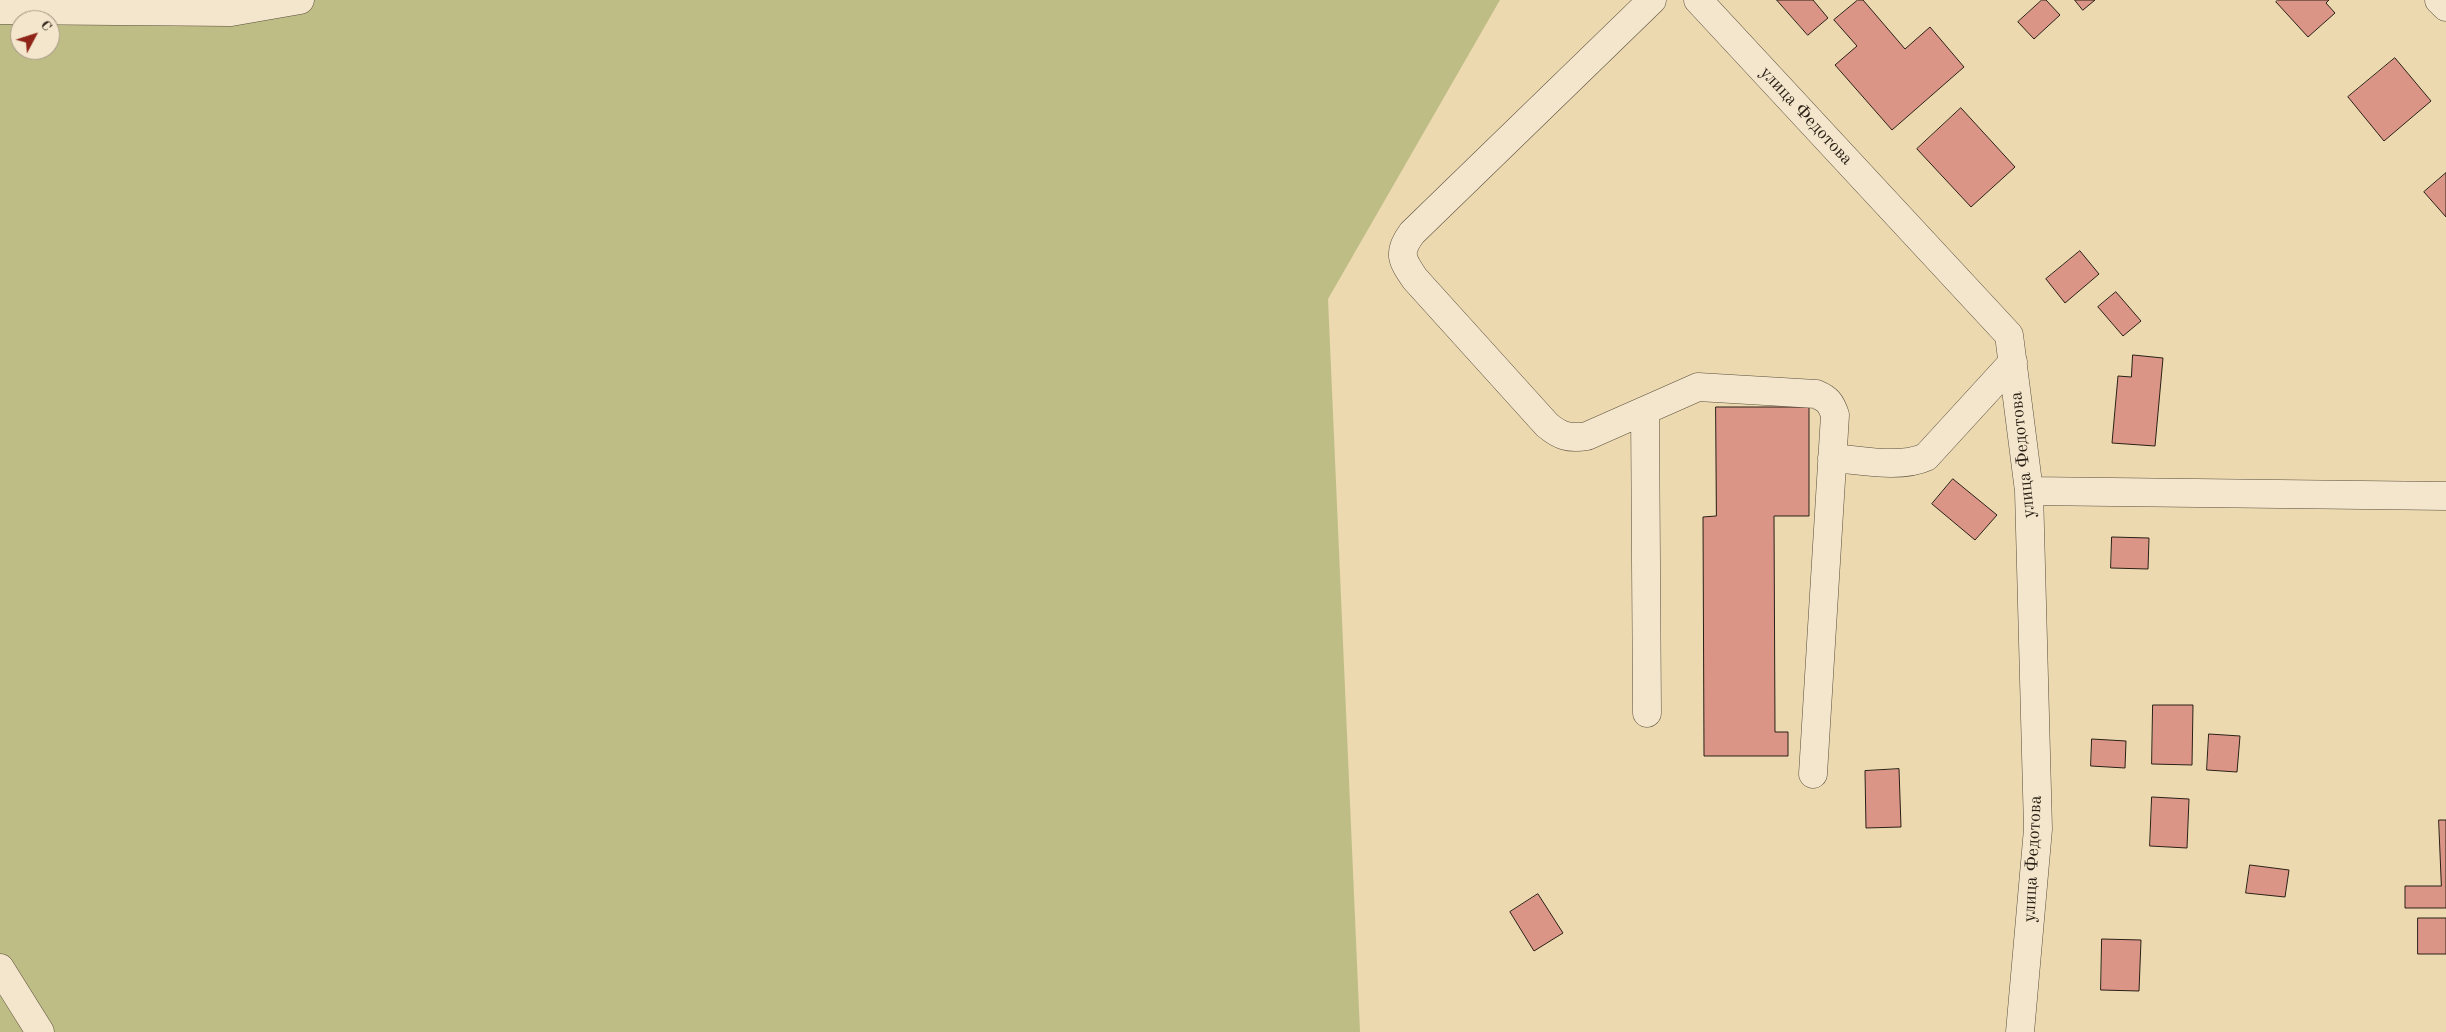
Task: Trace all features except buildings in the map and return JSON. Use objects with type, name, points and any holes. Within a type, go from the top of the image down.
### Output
[{"type":"street","points":[[0,10],[231,12],[300,0]]},
{"type":"street","points":[[1652,0],[1412,233],[1403,245],[1403,261],[1435,301],[1547,425],[1560,435],[1573,438],[1587,436],[1698,387],[1816,394],[1826,398],[1832,405],[1835,415],[1813,774]]},
{"type":"street","name":"улица Федотова","points":[[1698,0],[2009,335],[2029,491],[2038,829],[2020,1032]]},
{"type":"street","points":[[2439,0],[2446,7]]},
{"type":"street","points":[[1832,458],[1900,463],[1915,462],[1926,457],[2013,362]]},
{"type":"street","points":[[1646,411],[1647,713]]},
{"type":"street","points":[[2029,491],[2446,496]]},
{"type":"street","points":[[0,968],[40,1032]]},
{"type":"shaded area","points":[[0,0],[1500,0],[1328,299],[1360,1032],[0,1032]]}]
